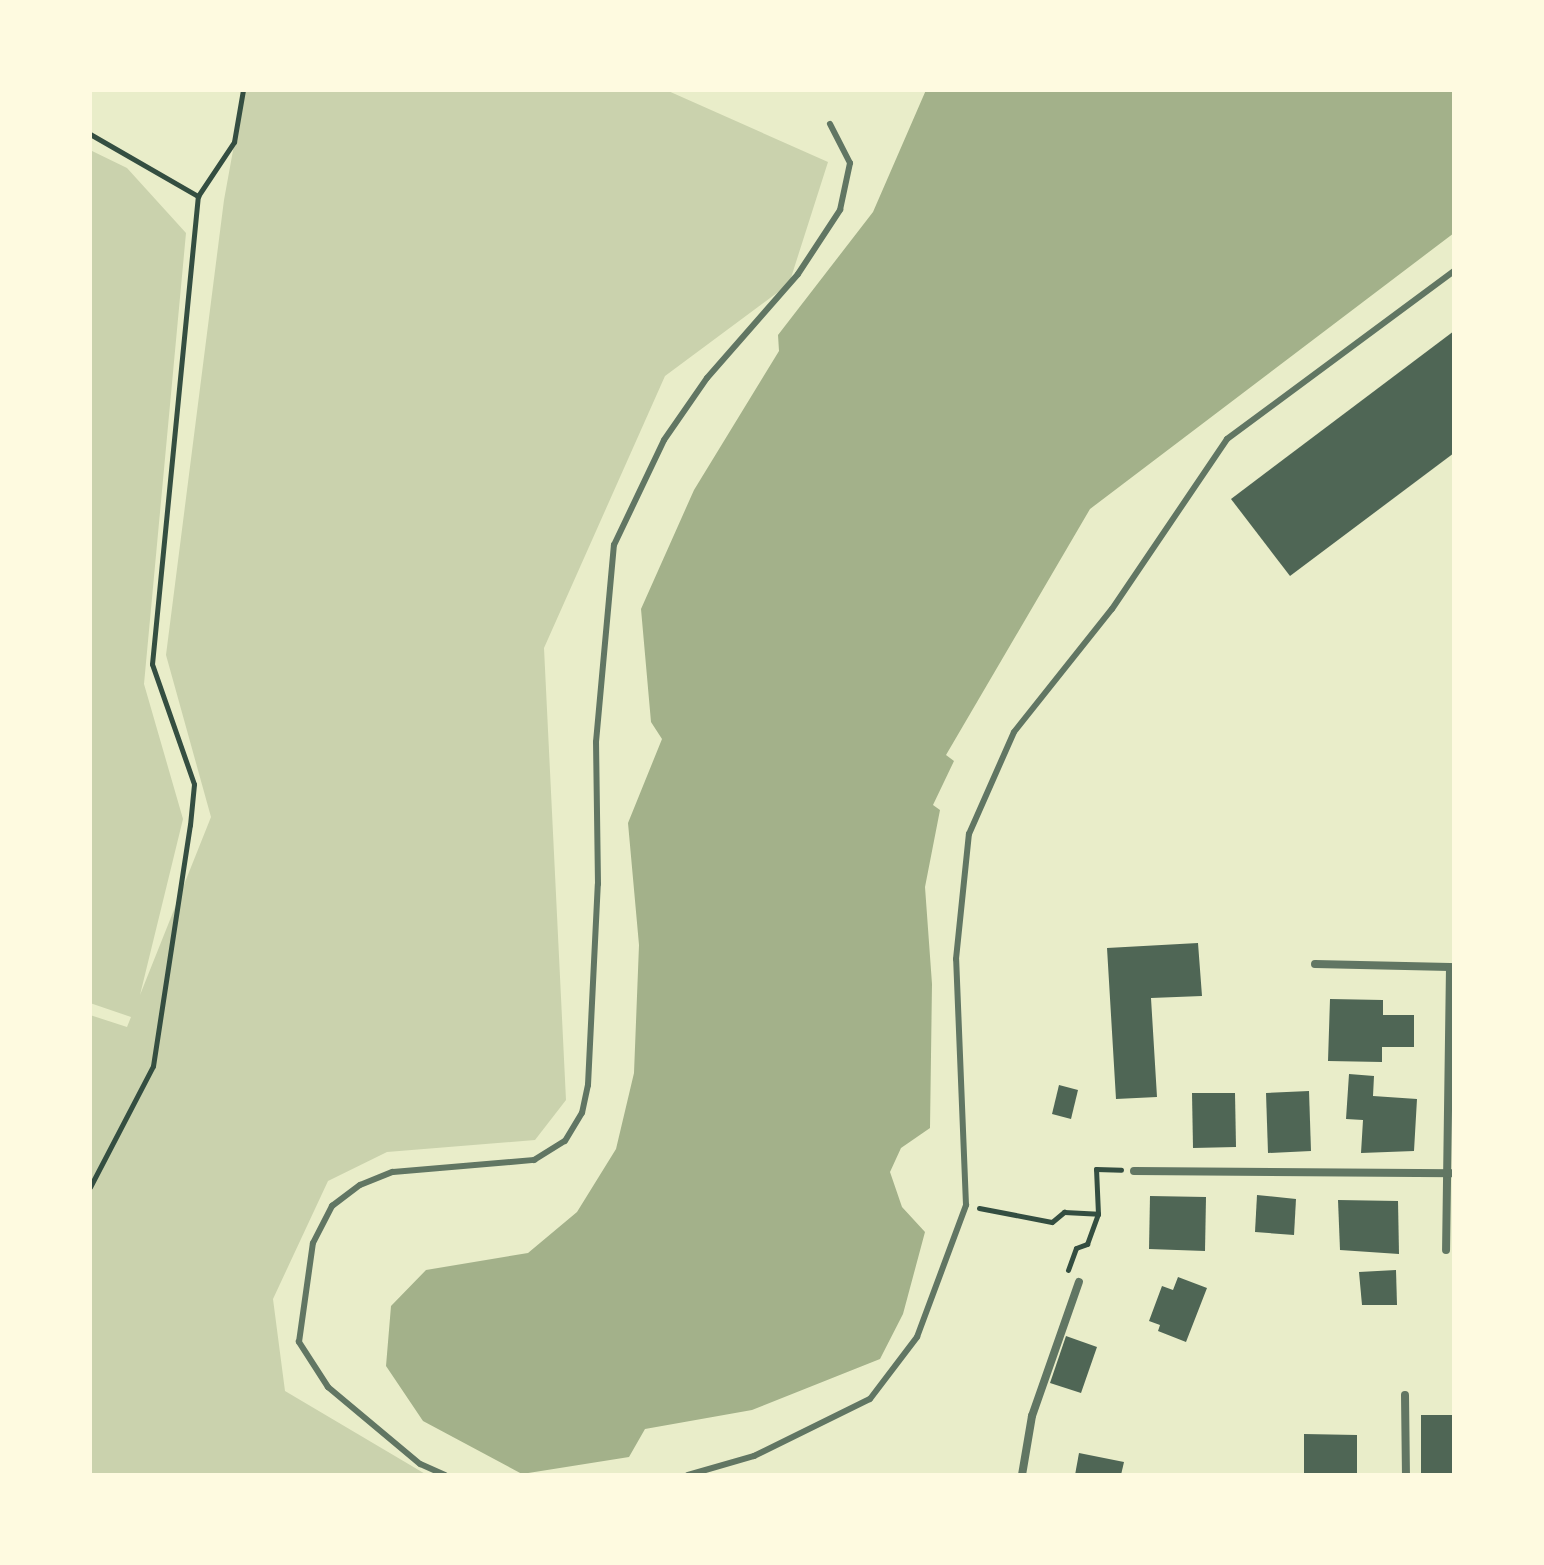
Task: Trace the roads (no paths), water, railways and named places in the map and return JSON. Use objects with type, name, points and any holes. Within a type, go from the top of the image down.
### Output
[{"type":"street","points":[[1315,964],[1450,967],[1451,1173],[1446,1250]]},
{"type":"street","points":[[1134,1171],[1451,1173]]},
{"type":"street","points":[[1022,1475],[1032,1416],[1079,1282]]},
{"type":"street","points":[[1405,1395],[1406,1475]]},
{"type":"lane","points":[[445,1475],[420,1464],[328,1387],[299,1342],[313,1243],[332,1206],[360,1185],[393,1172],[534,1160],[565,1141],[582,1113],[588,1085],[598,884],[596,742],[614,545],[664,440],[707,378],[798,274],[840,210],[850,163],[830,124]]},
{"type":"lane","points":[[688,1475],[754,1456],[870,1399],[917,1337],[966,1205],[956,959],[969,834],[1014,732],[1112,609],[1227,439],[1454,271]]}]
